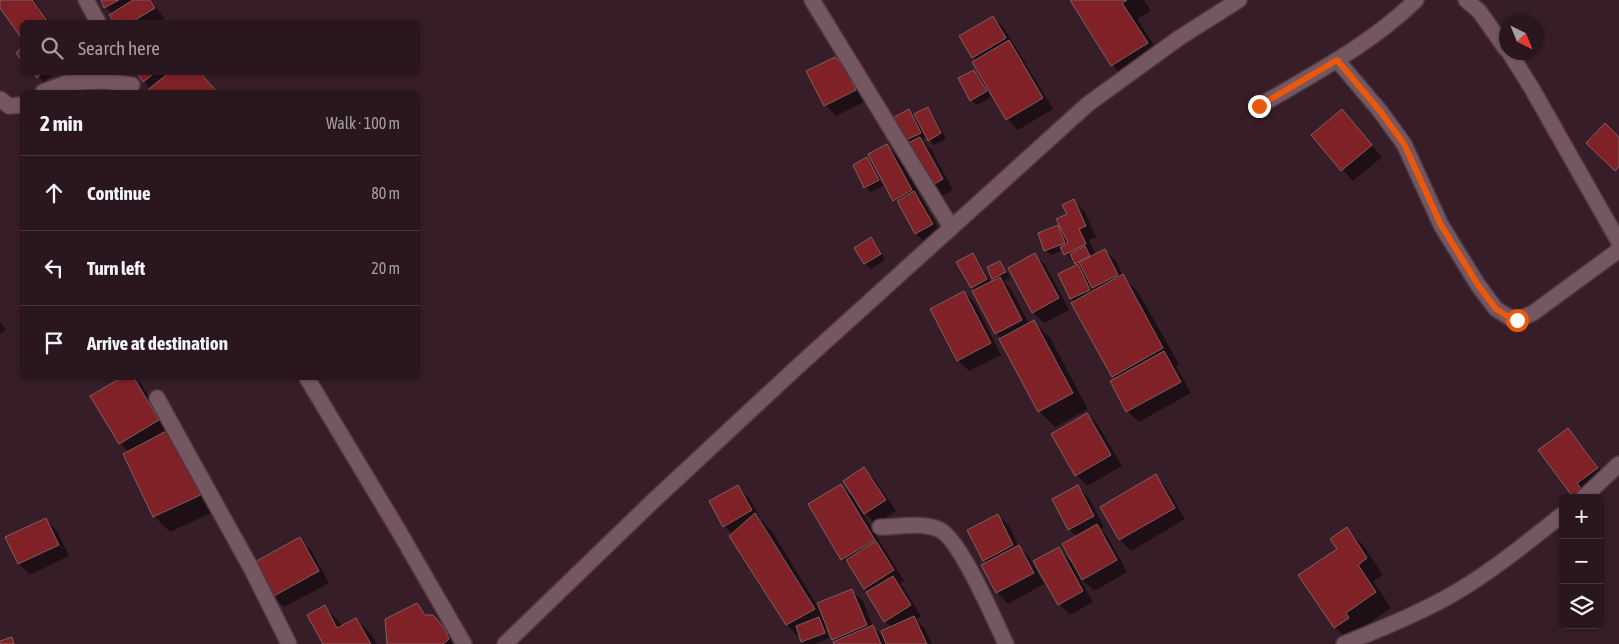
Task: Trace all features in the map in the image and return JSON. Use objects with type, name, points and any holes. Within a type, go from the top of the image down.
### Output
[{"type":"street","points":[[86,0],[97,20]]},
{"type":"street","points":[[812,0],[951,227]]},
{"type":"street","points":[[505,644],[651,503],[951,227],[1088,104],[1179,38],[1239,0]]},
{"type":"street","points":[[1259,106],[1364,43],[1416,0]]},
{"type":"street","points":[[1466,0],[1479,11],[1499,38]]},
{"type":"street","points":[[1337,60],[1380,111],[1404,144],[1441,225],[1478,285],[1496,309],[1503,315],[1517,320],[1534,313],[1619,250]]},
{"type":"street","points":[[1514,60],[1619,242]]},
{"type":"street","points":[[48,90],[66,83],[105,81],[131,83]]},
{"type":"street","points":[[0,99],[9,106],[20,104]]},
{"type":"street","points":[[308,380],[464,644]]},
{"type":"street","points":[[158,398],[251,568],[289,644]]},
{"type":"street","points":[[1587,494],[1619,464]]},
{"type":"street","points":[[1344,644],[1385,627],[1457,592],[1515,552],[1559,517]]},
{"type":"street","points":[[880,526],[927,526],[939,529],[949,536],[970,570],[1006,644]]},
{"type":"building","points":[[0,0],[32,0],[47,20],[20,20],[20,36],[0,8]]},
{"type":"building","points":[[101,0],[119,0],[104,8]]},
{"type":"building","points":[[133,0],[150,0],[155,8],[135,20],[113,20],[109,15]]},
{"type":"building","points":[[1070,0],[1127,0],[1122,3],[1148,43],[1111,66]]},
{"type":"building","points":[[993,16],[1006,38],[972,58],[959,36]]},
{"type":"building","points":[[1009,40],[1043,98],[1006,120],[972,62]]},
{"type":"building","points":[[20,49],[20,58],[16,53]]},
{"type":"building","points":[[835,57],[844,67],[856,90],[824,106],[806,71]]},
{"type":"building","points":[[974,70],[987,91],[970,101],[958,78]]},
{"type":"building","points":[[138,75],[152,75],[143,82]]},
{"type":"building","points":[[166,75],[203,75],[215,90],[148,90]]},
{"type":"building","points":[[928,107],[941,133],[928,141],[914,114]]},
{"type":"building","points":[[909,109],[921,133],[900,143],[889,120]]},
{"type":"building","points":[[1342,109],[1372,145],[1341,171],[1311,135]]},
{"type":"building","points":[[1605,123],[1619,137],[1619,167],[1615,171],[1586,143]]},
{"type":"building","points":[[920,137],[943,179],[927,188],[904,145]]},
{"type":"building","points":[[887,144],[912,190],[893,201],[868,154]]},
{"type":"building","points":[[867,157],[879,180],[864,188],[853,165]]},
{"type":"building","points":[[914,191],[933,224],[915,234],[897,201]]},
{"type":"building","points":[[1074,199],[1086,226],[1079,229],[1086,244],[1064,255],[1060,247],[1068,243],[1056,219],[1067,214],[1062,205]]},
{"type":"building","points":[[1058,225],[1065,243],[1044,251],[1038,233]]},
{"type":"building","points":[[871,237],[881,254],[864,264],[854,248]]},
{"type":"building","points":[[1085,246],[1090,256],[1075,264],[1070,254]]},
{"type":"building","points":[[1105,249],[1118,275],[1092,288],[1079,262]]},
{"type":"building","points":[[973,253],[987,279],[971,288],[956,262]]},
{"type":"building","points":[[1035,253],[1059,298],[1032,313],[1008,268]]},
{"type":"building","points":[[1000,261],[1006,272],[992,279],[987,267]]},
{"type":"building","points":[[1078,264],[1090,290],[1070,299],[1058,274]]},
{"type":"building","points":[[1123,274],[1163,348],[1112,377],[1071,303]]},
{"type":"building","points":[[1000,277],[1022,320],[995,334],[972,291]]},
{"type":"building","points":[[964,291],[991,343],[957,361],[930,309]]},
{"type":"building","points":[[1034,320],[1073,393],[1038,412],[999,339]]},
{"type":"building","points":[[1164,351],[1181,382],[1126,412],[1110,381]]},
{"type":"building","points":[[118,380],[135,380],[159,420],[119,444],[90,396]]},
{"type":"building","points":[[1087,413],[1111,455],[1075,476],[1051,434]]},
{"type":"building","points":[[172,428],[205,493],[153,517],[123,454]]},
{"type":"building","points":[[1568,428],[1598,468],[1577,483],[1582,490],[1577,494],[1571,494],[1538,450]]},
{"type":"building","points":[[864,467],[886,500],[864,514],[843,481]]},
{"type":"building","points":[[1156,474],[1175,508],[1119,540],[1100,507]]},
{"type":"building","points":[[841,484],[875,540],[841,560],[808,504]]},
{"type":"building","points":[[738,485],[752,510],[723,527],[709,501]]},
{"type":"building","points":[[1078,485],[1094,516],[1068,530],[1052,499]]},
{"type":"building","points":[[755,513],[815,609],[786,625],[729,536]]},
{"type":"building","points":[[998,514],[1013,545],[983,561],[967,530]]},
{"type":"building","points":[[46,518],[59,545],[18,564],[5,537]]},
{"type":"building","points":[[1097,524],[1117,560],[1082,580],[1062,544]]},
{"type":"building","points":[[1347,527],[1367,558],[1358,565],[1376,592],[1346,613],[1349,618],[1334,628],[1298,575],[1337,549],[1330,539]]},
{"type":"building","points":[[300,537],[319,571],[272,597],[253,563]]},
{"type":"building","points":[[876,541],[894,570],[864,589],[846,560]]},
{"type":"building","points":[[1019,545],[1034,573],[996,593],[981,565]]},
{"type":"building","points":[[1059,547],[1083,591],[1058,605],[1033,561]]},
{"type":"building","points":[[893,576],[911,605],[884,622],[866,592]]},
{"type":"building","points":[[852,589],[867,625],[832,640],[817,603]]},
{"type":"building","points":[[417,603],[425,615],[433,615],[445,629],[449,639],[443,644],[387,644],[385,619]]},
{"type":"building","points":[[325,605],[337,628],[356,618],[371,644],[323,644],[307,615]]},
{"type":"building","points":[[914,616],[927,644],[886,644],[881,631]]},
{"type":"building","points":[[819,617],[825,633],[801,642],[796,626]]},
{"type":"building","points":[[873,625],[881,644],[834,644],[833,642]]},
{"type":"building","points":[[12,637],[14,644],[0,644],[0,641]]},
{"type":"route","points":[[1259,106],[1337,60],[1380,111],[1404,144],[1441,225],[1478,285],[1496,309],[1503,315],[1517,320]]}]
